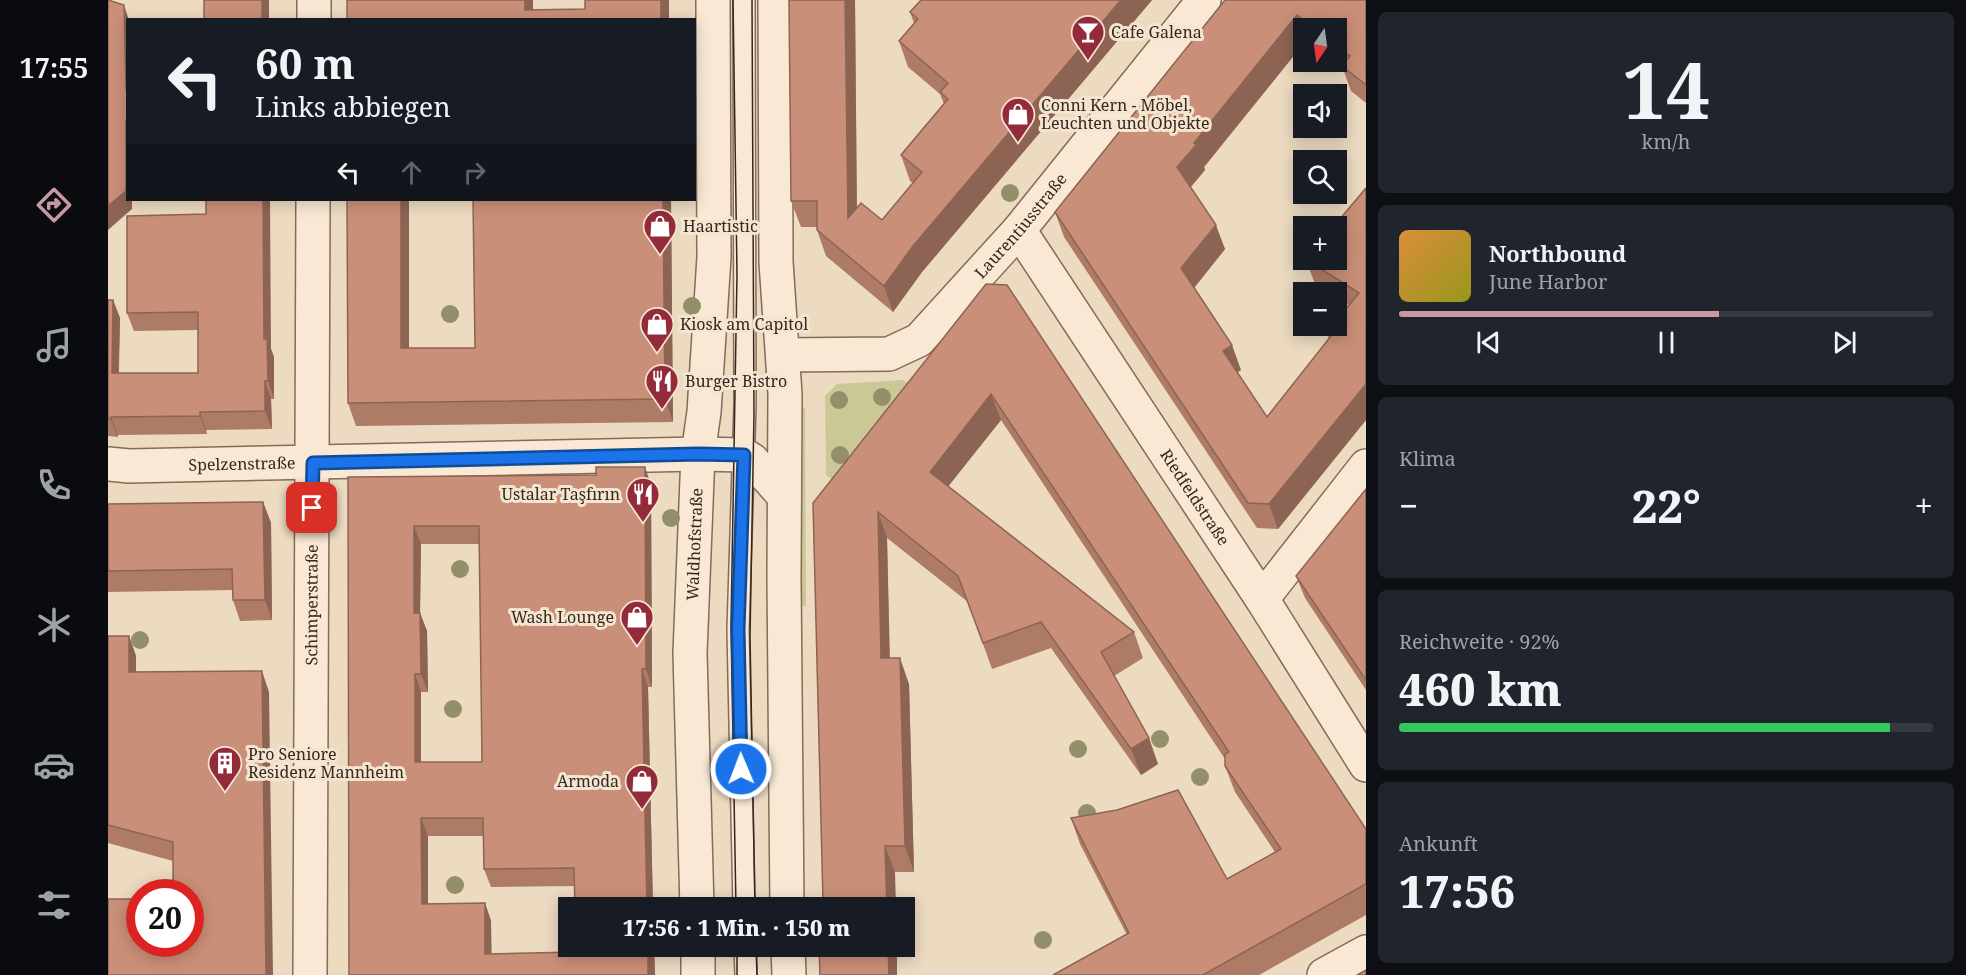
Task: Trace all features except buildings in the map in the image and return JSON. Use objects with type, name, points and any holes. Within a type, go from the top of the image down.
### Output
[{"type":"street","points":[[314,0],[314,18]]},
{"type":"street","name":"Waldhofstraße","points":[[697,897],[690,653],[698,454],[704,412],[714,257],[713,0]]},
{"type":"street","points":[[775,0],[776,262],[783,355],[787,897]]},
{"type":"street","name":"Laurentiusstraße","points":[[783,355],[889,354],[919,340],[1019,230],[1204,0]]},
{"type":"street","name":"Schimperstraße","points":[[310,975],[313,201]]},
{"type":"street","name":"Riedfeldstraße","points":[[1019,230],[1262,599],[1366,765]]},
{"type":"street","name":"Spelzenstraße","points":[[108,464],[129,466],[698,454],[744,455]]},
{"type":"street","points":[[744,455],[753,460],[784,495]]},
{"type":"street","points":[[1262,599],[1366,466]]},
{"type":"street","points":[[1324,975],[1366,952]]},
{"type":"street","points":[[698,957],[698,975]]},
{"type":"street","points":[[788,957],[789,975]]},
{"type":"lane","points":[[744,0],[744,455],[738,630],[744,897]]},
{"type":"lane","points":[[745,957],[746,975]]},
{"type":"shaded area","points":[[903,380],[912,386],[836,482],[826,475],[825,396],[837,384]]},
{"type":"shaded area","points":[[793,408],[805,408],[806,606],[791,606]]},
{"type":"tram line","points":[[733,0],[737,274],[731,626],[736,897]]},
{"type":"tram line","points":[[752,0],[754,414],[750,637],[755,897]]},
{"type":"tram line","points":[[737,957],[737,975]]},
{"type":"tram line","points":[[756,957],[757,975]]},
{"type":"place","name":"Cafe Galena","points":[[1088,61]]},
{"type":"place","name":"Conni Kern - Möbel, Leuchten und Objekte","points":[[1018,143]]},
{"type":"place","name":"Haartistic","points":[[660,255]]},
{"type":"place","name":"Kiosk am Capitol","points":[[657,353]]},
{"type":"place","name":"Burger Bistro","points":[[662,410]]},
{"type":"place","name":"Ustalar Taşfırın","points":[[643,523]]},
{"type":"place","name":"Wash Lounge","points":[[637,646]]},
{"type":"place","name":"Pro Seniore Residenz Mannheim","points":[[225,792]]},
{"type":"place","name":"Armoda","points":[[642,810]]},
{"type":"route","points":[[312,508],[313,463],[698,454],[744,455],[738,630],[741,769]]}]
